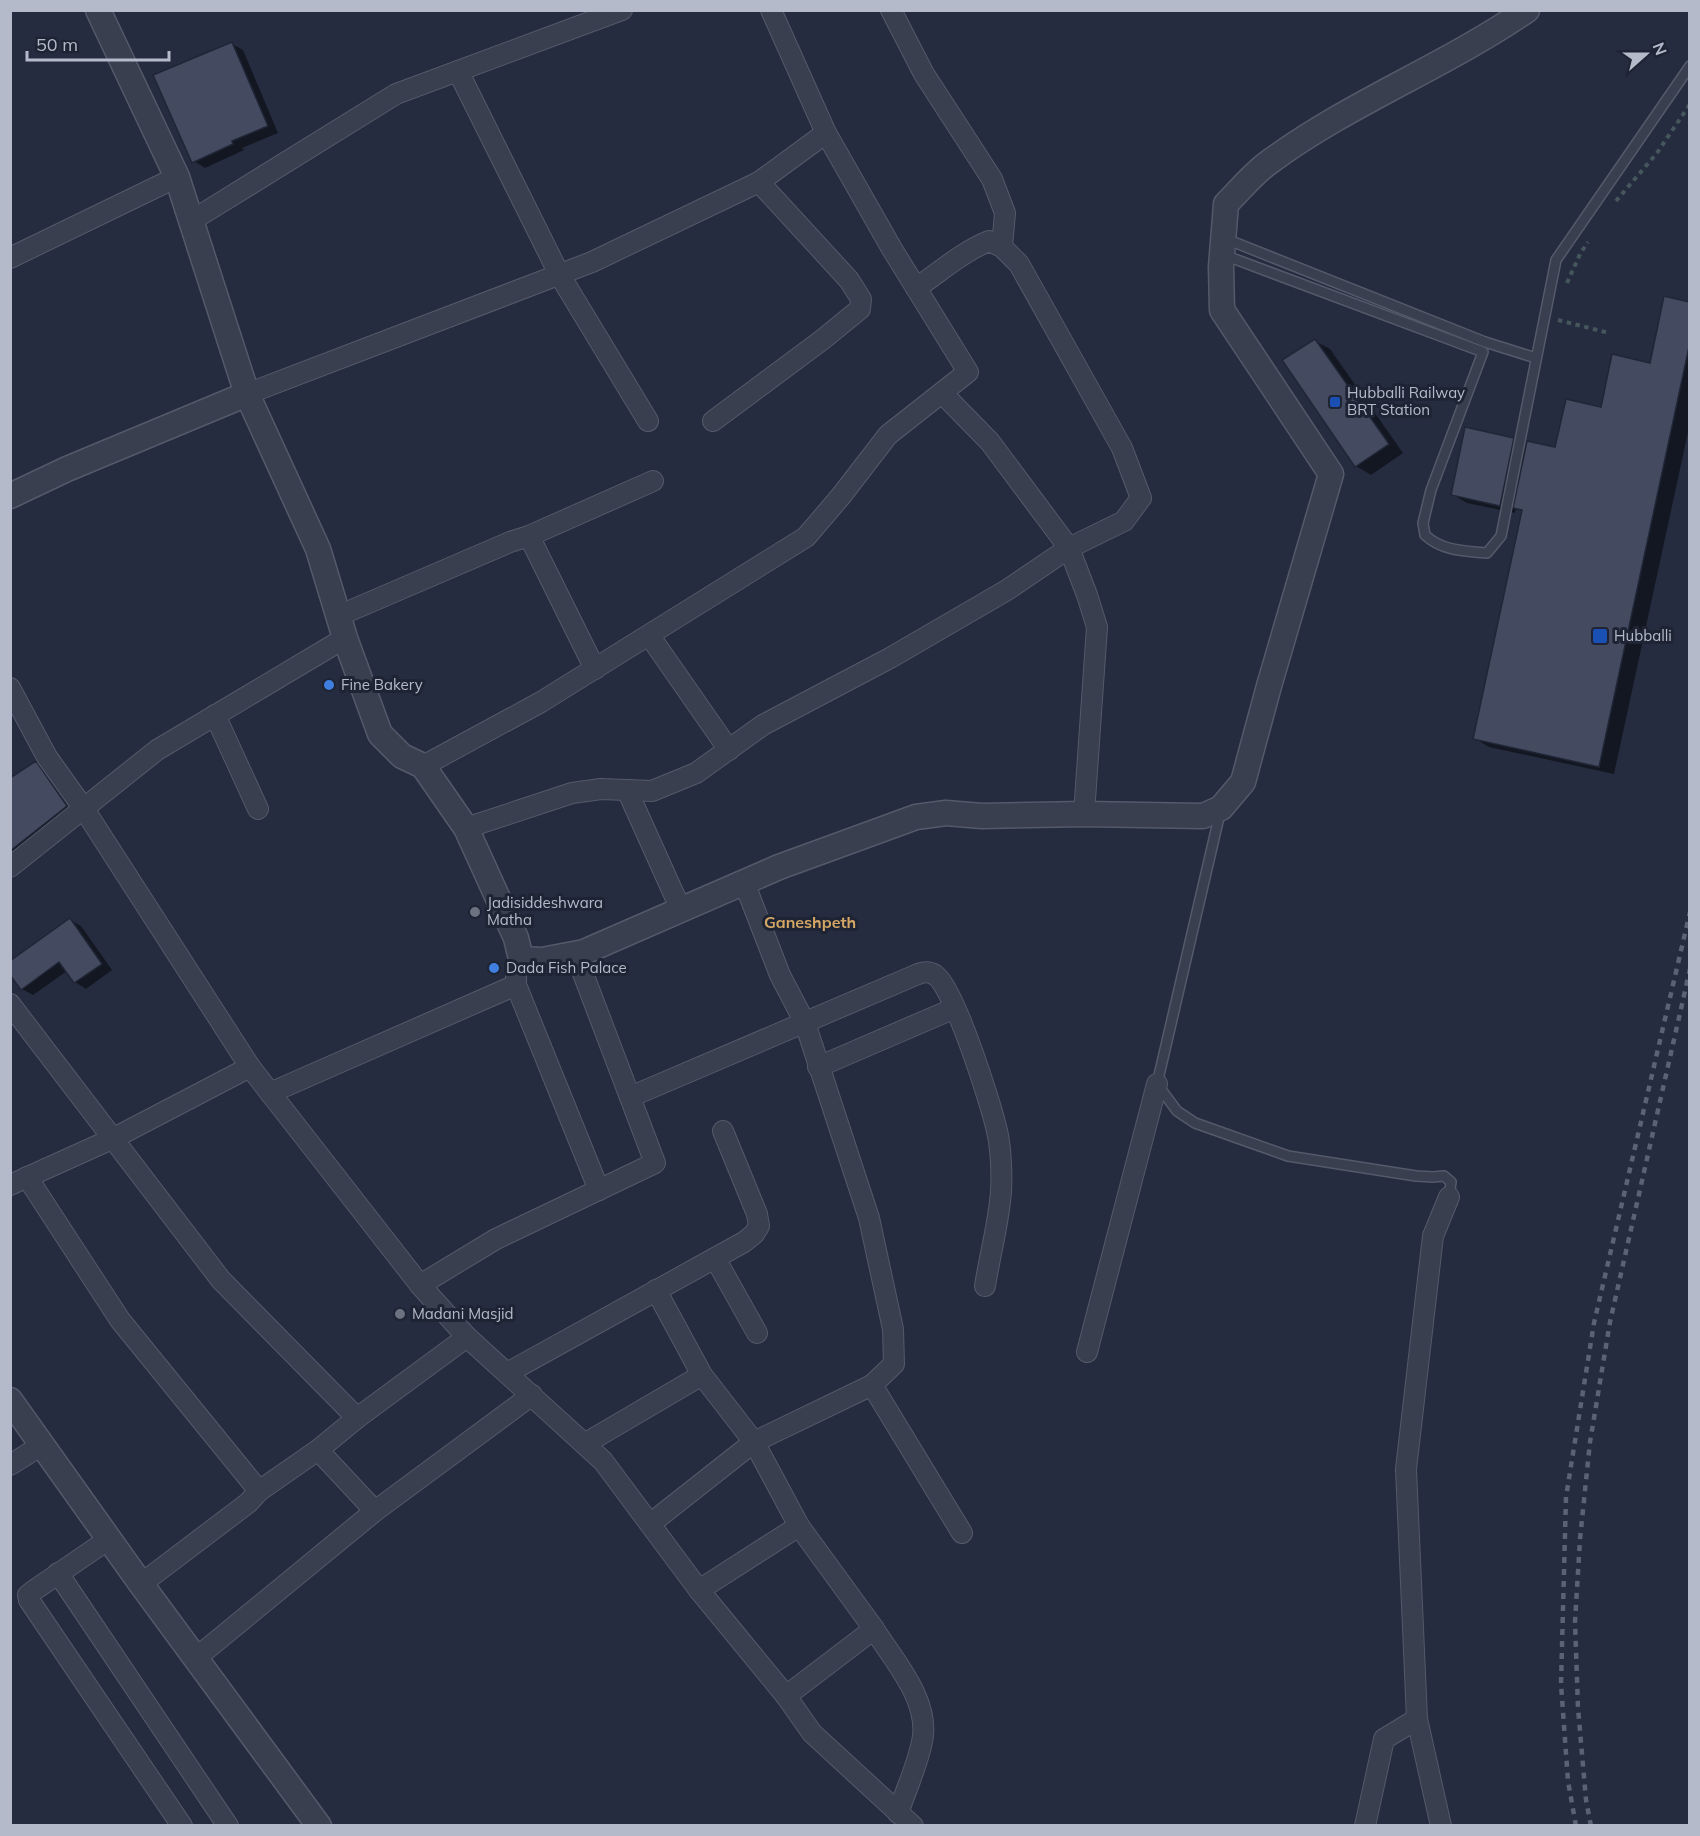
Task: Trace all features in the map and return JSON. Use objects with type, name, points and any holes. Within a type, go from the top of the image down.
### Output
[{"type":"street","points":[[98,10],[177,177],[247,394],[318,549],[342,627],[380,734],[402,756],[423,766],[466,828],[516,938],[521,959],[516,970],[516,985],[599,1190]]},
{"type":"street","points":[[191,221],[396,94],[621,10]]},
{"type":"street","points":[[423,766],[541,702],[806,537],[888,435],[968,372],[826,133],[771,10]]},
{"type":"street","points":[[891,10],[924,74],[992,179],[1005,213],[1002,247]]},
{"type":"street","points":[[521,959],[542,960],[576,955],[779,867],[916,817],[946,813],[982,816],[1084,814],[1203,816],[1221,808],[1243,782],[1331,474],[1222,310],[1221,267],[1226,204],[1267,164],[1347,112],[1489,36],[1527,10]]},
{"type":"street","points":[[458,71],[559,274],[648,421]]},
{"type":"street","points":[[10,496],[67,469],[247,394],[592,262],[759,182],[826,133]]},
{"type":"street","points":[[10,258],[177,177]]},
{"type":"street","points":[[713,421],[860,309],[861,299],[849,280],[759,182]]},
{"type":"street","points":[[466,828],[572,793],[601,789],[652,790],[696,773],[763,725],[890,658],[1007,590],[1069,548],[1124,521],[1141,498],[1122,448],[1019,264],[1002,247],[988,241],[969,249],[916,288]]},
{"type":"street","points":[[942,393],[990,442],[1069,548],[1088,595],[1097,627],[1084,814]]},
{"type":"street","points":[[10,867],[158,750],[215,715],[342,627],[510,542],[529,536],[653,481]]},
{"type":"street","points":[[529,536],[595,669]]},
{"type":"street","points":[[649,635],[729,750]]},
{"type":"street","points":[[10,688],[47,757],[84,809],[250,1067],[420,1285],[467,1336],[603,1461],[699,1590],[786,1696],[812,1733],[905,1819],[923,1740],[917,1700],[874,1629],[799,1526],[754,1442],[702,1375],[656,1290]]},
{"type":"street","points":[[215,715],[258,809]]},
{"type":"street","points":[[627,790],[681,910]]},
{"type":"street","points":[[650,1524],[754,1442],[872,1385],[894,1364],[893,1329],[869,1218],[805,1023],[780,975],[744,882]]},
{"type":"street","points":[[420,1285],[496,1239],[655,1163],[576,955]]},
{"type":"street","points":[[630,1097],[905,979],[927,972],[937,975],[955,1008],[998,1134],[1001,1190],[985,1286]]},
{"type":"street","points":[[270,1093],[516,985]]},
{"type":"street","points":[[10,1004],[221,1280],[357,1418]]},
{"type":"street","points":[[818,1067],[955,1008]]},
{"type":"street","points":[[250,1067],[114,1138],[19,1181],[120,1320],[259,1491]]},
{"type":"street","points":[[1087,1352],[1157,1084]]},
{"type":"street","points":[[507,1373],[744,1242],[754,1234],[759,1226],[757,1214],[723,1131]]},
{"type":"street","points":[[1441,1826],[1418,1719],[1406,1469],[1433,1236],[1449,1197]]},
{"type":"street","points":[[715,1258],[757,1333]]},
{"type":"street","points":[[141,1584],[248,1503],[259,1491],[318,1450],[467,1336]]},
{"type":"street","points":[[585,1443],[702,1375]]},
{"type":"street","points":[[872,1385],[962,1533]]},
{"type":"street","points":[[196,1658],[375,1511],[532,1395]]},
{"type":"street","points":[[10,1400],[316,1824]]},
{"type":"street","points":[[10,1465],[42,1445]]},
{"type":"street","points":[[318,1450],[375,1511]]},
{"type":"street","points":[[699,1590],[799,1526]]},
{"type":"street","points":[[109,1539],[33,1591],[28,1595],[29,1600],[182,1826]]},
{"type":"street","points":[[58,1573],[228,1826]]},
{"type":"street","points":[[786,1696],[874,1629]]},
{"type":"street","points":[[1365,1826],[1384,1739],[1418,1719]]},
{"type":"lane","points":[[1223,246],[1483,352],[1423,523],[1425,535],[1435,544],[1460,551],[1487,553],[1501,536],[1556,260],[1689,66]]},
{"type":"lane","points":[[1223,246],[1485,342],[1536,358]]},
{"type":"lane","points":[[1221,808],[1157,1084],[1177,1111],[1195,1123],[1288,1156],[1416,1176],[1433,1178],[1444,1176],[1451,1182],[1449,1197]]},
{"type":"path","points":[[1611,206],[1657,153],[1689,104]]},
{"type":"path","points":[[1565,287],[1580,254],[1592,235]]},
{"type":"path","points":[[1556,331],[1560,309]]},
{"type":"path","points":[[1558,320],[1609,333]]},
{"type":"building","points":[[232,42],[268,126],[232,141],[233,144],[192,163],[153,75]]},
{"type":"building","points":[[1664,296],[1689,302],[1689,347],[1599,767],[1473,739],[1522,510],[1513,508],[1527,441],[1555,447],[1566,399],[1601,407],[1612,354],[1650,363]]},
{"type":"building","name":"Hubballi Railway BRT Station","points":[[1315,339],[1389,444],[1355,467],[1282,360]]},
{"type":"building","points":[[1465,427],[1514,438],[1500,506],[1451,495]]},
{"type":"building","points":[[36,761],[67,806],[10,851],[10,778]]},
{"type":"building","points":[[70,918],[102,964],[74,983],[59,962],[21,990],[10,975],[10,961]]},
{"type":"railway","points":[[1576,1826],[1568,1781],[1561,1684],[1566,1497],[1594,1323],[1690,912]]},
{"type":"railway","points":[[1591,1826],[1586,1800],[1578,1708],[1575,1622],[1580,1539],[1590,1442],[1610,1322],[1690,969]]},
{"type":"place","name":"Hubballi Railway BRT Station","points":[[1335,402]]},
{"type":"place","name":"Hubballi","points":[[1600,636]]},
{"type":"place","name":"Fine Bakery","points":[[329,685]]},
{"type":"place","name":"Jadisiddeshwara Matha","points":[[475,912]]},
{"type":"place","name":"Dada Fish Palace","points":[[494,968]]},
{"type":"place","name":"Madani Masjid","points":[[400,1314]]},
{"type":"district","name":"Ganeshpeth","points":[[810,922]]}]
